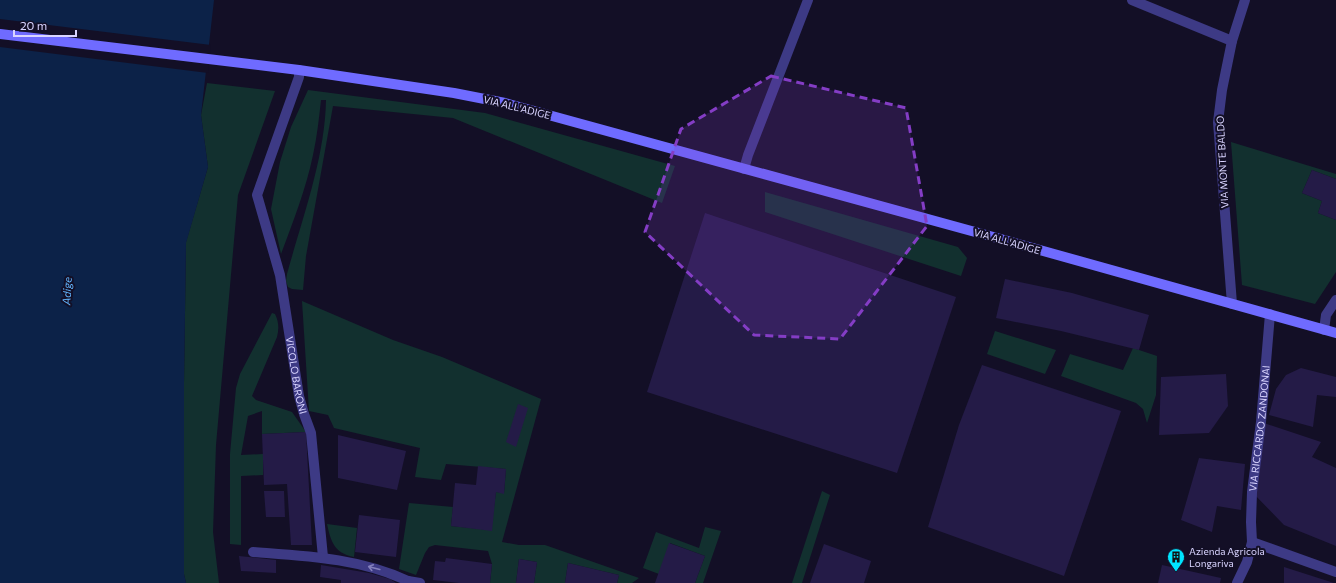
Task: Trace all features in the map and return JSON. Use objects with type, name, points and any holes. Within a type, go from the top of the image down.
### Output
[{"type":"street","points":[[744,169],[748,155],[808,0]]},
{"type":"street","points":[[1132,0],[1232,42]]},
{"type":"street","name":"VIA MONTE BALDO","points":[[1232,304],[1218,122],[1222,90],[1232,42],[1245,0]]},
{"type":"street","name":"VIA ALL'ADIGE","points":[[0,34],[299,70],[454,92],[505,103],[1270,314],[1336,334]]},
{"type":"street","name":"VICOLO BARONI","points":[[299,70],[299,77],[257,195],[280,275],[299,396],[311,434],[323,557]]},
{"type":"street","points":[[1324,330],[1326,315],[1336,300]]},
{"type":"street","name":"VIA RICCARDO ZANDONAI","points":[[1236,583],[1247,562],[1252,542],[1250,522],[1252,492],[1261,422],[1270,314]]},
{"type":"street","points":[[1252,542],[1336,572]]},
{"type":"street","points":[[254,552],[323,557],[385,571],[408,582],[420,583]]},
{"type":"highlighted area","points":[[771,76],[906,108],[927,226],[840,339],[754,335],[645,232],[681,129]]},
{"type":"green space","points":[[207,83],[275,91],[238,195],[216,445],[213,532],[219,583],[186,583],[184,574],[184,382],[186,242],[208,167],[201,115]]},
{"type":"green space","points":[[308,90],[485,113],[675,166],[662,203],[453,118],[333,106],[306,256],[303,290],[292,289],[288,287],[286,281],[287,274],[312,188],[322,144],[326,100],[321,100],[316,141],[307,180],[281,254],[271,209],[280,162],[291,127]]},
{"type":"green space","points":[[1231,142],[1336,174],[1336,179],[1312,170],[1302,193],[1322,201],[1318,213],[1336,220],[1336,272],[1315,304],[1242,285]]},
{"type":"green space","points":[[765,192],[958,247],[967,258],[961,276],[765,212]]},
{"type":"green space","points":[[302,301],[393,340],[442,357],[541,399],[502,542],[519,545],[545,545],[639,578],[632,583],[617,583],[619,575],[568,563],[565,583],[534,583],[537,562],[519,559],[516,583],[490,583],[492,564],[488,551],[435,545],[429,547],[425,553],[416,575],[399,569],[409,503],[453,507],[451,526],[491,530],[496,492],[504,493],[506,469],[446,464],[441,480],[415,477],[420,448],[334,428],[328,415],[309,411]]},
{"type":"green space","points":[[272,313],[275,314],[278,323],[277,337],[252,396],[256,400],[292,412],[306,432],[262,434],[262,411],[248,416],[241,455],[263,454],[263,475],[241,476],[241,545],[230,544],[230,454],[236,388],[240,374]]},
{"type":"green space","points":[[995,331],[1056,350],[1045,374],[987,354]]},
{"type":"green space","points":[[1133,348],[1157,356],[1156,395],[1147,423],[1143,409],[1136,403],[1061,376],[1070,354],[1123,370]]},
{"type":"green space","points":[[822,491],[830,495],[802,583],[792,583]]},
{"type":"green space","points":[[327,524],[357,528],[354,557],[342,553],[334,546]]},
{"type":"green space","points":[[705,527],[721,531],[703,583],[695,583],[705,556],[670,543],[659,574],[643,568],[656,532],[699,548]]},
{"type":"water","name":"Adige","points":[[0,0],[214,0],[201,115],[208,167],[186,243],[184,574],[186,583],[0,583]]},
{"type":"pier","points":[[0,19],[211,45],[208,73],[0,47]]},
{"type":"building","points":[[1312,170],[1336,179],[1336,220],[1318,213],[1322,201],[1302,193]]},
{"type":"building","points":[[705,213],[956,297],[897,473],[647,392]]},
{"type":"building","points":[[1005,279],[1072,293],[1149,315],[1139,350],[1061,331],[996,318]]},
{"type":"building","points":[[982,365],[1121,411],[1064,576],[928,527],[959,425]]},
{"type":"building","points":[[1301,368],[1336,377],[1336,397],[1317,395],[1313,427],[1269,415],[1276,389],[1286,375]]},
{"type":"building","points":[[1226,374],[1228,406],[1209,433],[1159,435],[1161,377]]},
{"type":"building","points":[[518,404],[528,408],[516,447],[506,442]]},
{"type":"building","points":[[1261,422],[1321,442],[1312,457],[1336,468],[1336,546],[1284,525],[1252,492]]},
{"type":"building","points":[[306,432],[312,545],[291,545],[287,484],[264,485],[262,434]]},
{"type":"building","points":[[338,435],[406,451],[397,490],[338,478]]},
{"type":"building","points":[[1199,458],[1245,464],[1241,510],[1217,506],[1212,532],[1181,520]]},
{"type":"building","points":[[478,466],[506,469],[504,494],[496,492],[492,531],[451,526],[455,483],[476,485]]},
{"type":"building","points":[[264,491],[284,491],[285,517],[266,517]]},
{"type":"building","points":[[359,515],[400,520],[396,557],[355,552]]},
{"type":"building","points":[[669,543],[705,556],[695,583],[655,583]]},
{"type":"building","points":[[824,544],[871,561],[864,583],[810,583]]},
{"type":"building","points":[[239,556],[276,560],[276,573],[241,571]]},
{"type":"building","points":[[446,558],[492,564],[490,583],[459,583],[433,580],[435,561],[445,562]]},
{"type":"building","points":[[519,559],[537,562],[534,583],[516,583]]},
{"type":"building","points":[[568,563],[619,575],[617,583],[565,583]]},
{"type":"building","points":[[321,565],[369,573],[390,579],[396,583],[341,583],[341,580],[320,577]]},
{"type":"building","name":"Azienda Agricola Longariva","points":[[1162,565],[1221,578],[1220,583],[1158,583]]},
{"type":"building","points":[[1284,567],[1334,583],[1284,583]]},
{"type":"place","name":"Azienda Agricola Longariva","points":[[1176,572]]}]
